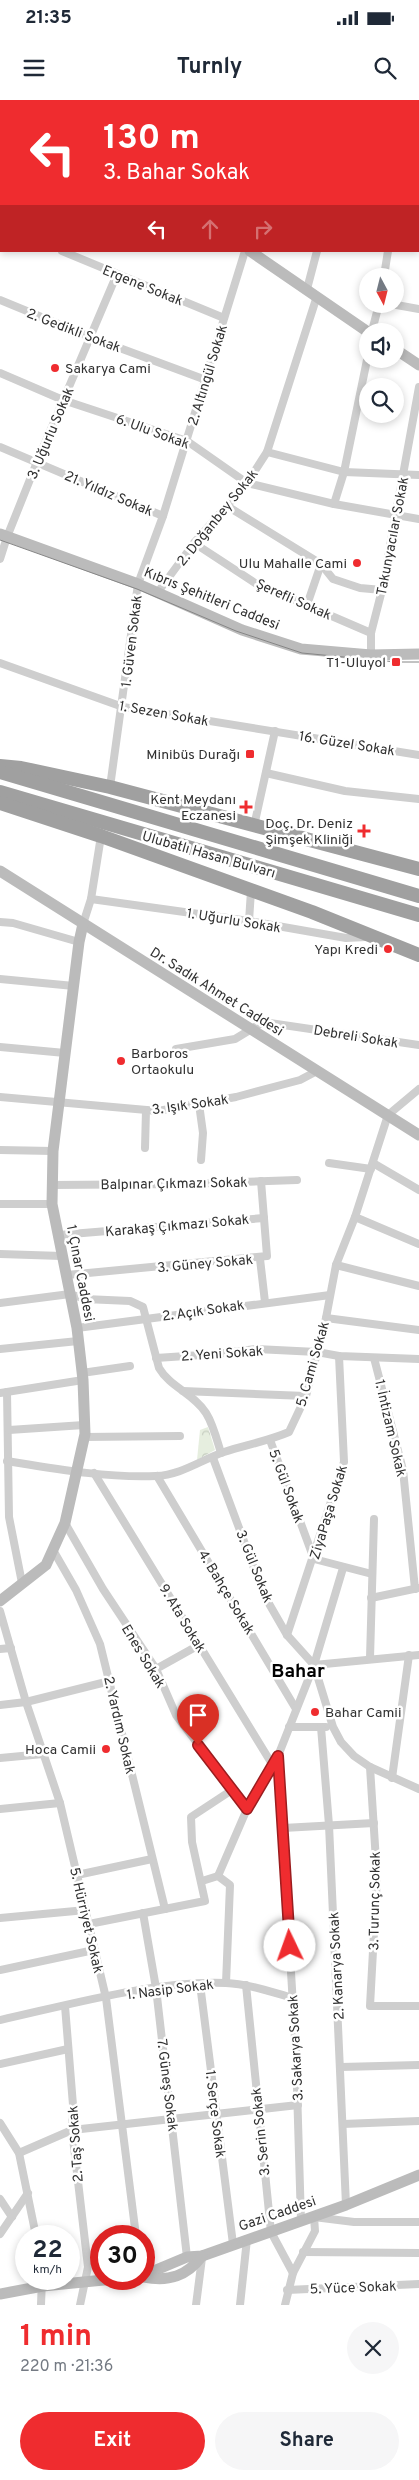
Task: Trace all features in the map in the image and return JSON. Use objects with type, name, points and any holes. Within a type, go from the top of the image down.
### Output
[{"type":"highway","points":[[0,766],[21,768],[110,787],[419,869]]},
{"type":"highway","name":"Ulubatlı Hasan Bulvarı","points":[[0,772],[419,896]]},
{"type":"highway","name":"Ulubatlı Hasan Bulvarı","points":[[0,792],[419,915]]},
{"type":"highway","points":[[0,802],[101,836],[377,937],[419,955]]},
{"type":"main road","points":[[252,252],[307,288],[359,326]]},
{"type":"main road","points":[[404,355],[419,364]]},
{"type":"main road","name":"Kıbrıs Şehitleri Caddesi","points":[[3,536],[138,584],[242,630],[301,649],[371,655],[419,654]]},
{"type":"main road","name":"Dr. Sadık Ahmet Caddesi","points":[[0,871],[419,1135]]},
{"type":"main road","name":"1. Çınar Caddesi","points":[[0,1601],[46,1565],[66,1523],[84,1437],[82,1376],[78,1341],[52,1204],[52,1185],[53,1151],[58,1104],[79,942],[84,924]]},
{"type":"main road","name":"Gazi Caddesi","points":[[155,2271],[187,2257],[202,2256],[346,2206],[419,2175]]},
{"type":"main road","points":[[155,2277],[169,2278],[191,2270],[202,2256]]},
{"type":"main road","points":[[80,2281],[90,2281]]},
{"type":"main road","points":[[0,2294],[15,2290]]},
{"type":"street","name":"Ergene Sokak","points":[[64,252],[224,318]]},
{"type":"street","name":"2. Altıngül Sokak","points":[[138,584],[163,516],[245,252]]},
{"type":"street","points":[[307,288],[318,252]]},
{"type":"street","points":[[385,268],[388,252]]},
{"type":"street","name":"3. Uğurlu Sokak","points":[[0,559],[3,536],[37,462],[117,274]]},
{"type":"street","name":"2. Doğanbey Sokak","points":[[158,592],[194,543],[247,483],[267,452],[317,296]]},
{"type":"street","name":"2. Gedikli Sokak","points":[[0,300],[90,337],[206,380]]},
{"type":"street","points":[[404,306],[419,309]]},
{"type":"street","points":[[334,504],[344,472],[365,368]]},
{"type":"street","name":"6. Ulu Sokak","points":[[0,374],[63,400],[187,441],[247,483],[334,504],[419,519]]},
{"type":"street","name":"Takunyacılar Sokak","points":[[371,655],[371,633],[382,590],[419,387]]},
{"type":"street","name":"21. Yıldız Sokak","points":[[0,447],[163,516]]},
{"type":"street","points":[[267,452],[344,472],[419,475]]},
{"type":"street","points":[[227,506],[321,564],[333,579],[360,588],[382,590]]},
{"type":"street","name":"Şerefli Sokak","points":[[194,543],[255,583],[371,633]]},
{"type":"street","points":[[307,605],[321,564]]},
{"type":"street","name":"1. Güven Sokak","points":[[110,787],[123,707],[138,584]]},
{"type":"street","name":"1. Sezen Sokak","points":[[0,662],[123,707],[275,731]]},
{"type":"street","points":[[254,826],[275,731]]},
{"type":"street","name":"16. Güzel Sokak","points":[[275,731],[419,755]]},
{"type":"street","points":[[266,773],[345,791],[419,799]]},
{"type":"street","points":[[84,924],[91,899],[101,836]]},
{"type":"street","points":[[249,921],[250,891]]},
{"type":"street","name":"1. Uğurlu Sokak","points":[[91,899],[249,921],[346,938],[377,937]]},
{"type":"street","points":[[0,922],[13,923],[79,942]]},
{"type":"street","points":[[0,979],[74,986]]},
{"type":"street","name":"Debreli Sokak","points":[[251,1029],[263,1022],[419,1046]]},
{"type":"street","points":[[176,1049],[235,1039],[251,1029]]},
{"type":"street","points":[[0,1046],[65,1053]]},
{"type":"street","name":"3. Işık Sokak","points":[[0,1097],[58,1104],[158,1111],[236,1097],[300,1080],[317,1071]]},
{"type":"street","points":[[388,1115],[419,1089]]},
{"type":"street","points":[[199,1104],[203,1133],[202,1160]]},
{"type":"street","points":[[145,1148],[146,1110]]},
{"type":"street","name":"5. Cami Sokak","points":[[7,1461],[78,1472],[157,1476],[190,1468],[222,1453],[270,1440],[289,1432],[306,1396],[326,1318],[336,1265],[355,1217],[388,1115]]},
{"type":"street","points":[[0,1150],[53,1151]]},
{"type":"street","points":[[329,1163],[372,1166],[419,1190]]},
{"type":"street","name":"Balpınar Çıkmazı Sokak","points":[[52,1185],[184,1184],[297,1180]]},
{"type":"street","name":"3. Güney Sokak","points":[[67,1275],[260,1259],[267,1256],[261,1181]]},
{"type":"street","points":[[0,1204],[52,1204]]},
{"type":"street","points":[[355,1217],[419,1244]]},
{"type":"street","name":"Karakaş Çıkmazı Sokak","points":[[59,1235],[264,1218]]},
{"type":"street","points":[[0,1254],[62,1256]]},
{"type":"street","points":[[260,1259],[265,1302]]},
{"type":"street","points":[[336,1265],[419,1286]]},
{"type":"street","points":[[0,1303],[70,1294],[85,1299],[130,1302],[143,1307],[156,1358],[164,1376],[206,1413],[222,1453]]},
{"type":"street","name":"2. Açık Sokak","points":[[76,1328],[330,1295]]},
{"type":"street","points":[[326,1318],[419,1330]]},
{"type":"street","points":[[0,1350],[78,1341]]},
{"type":"street","name":"2. Yeni Sokak","points":[[156,1358],[216,1354],[256,1348],[317,1352],[339,1356],[419,1358]]},
{"type":"street","name":"ZiyaPaşa Sokak","points":[[287,1635],[314,1559],[344,1462],[339,1356]]},
{"type":"street","name":"1. İntizam Sokak","points":[[374,1358],[403,1470],[417,1588]]},
{"type":"street","points":[[22,1584],[9,1517],[7,1461],[9,1430],[3,1393],[130,1366]]},
{"type":"street","points":[[183,1391],[306,1396]]},
{"type":"street","points":[[9,1430],[84,1424]]},
{"type":"street","points":[[84,1437],[180,1436]]},
{"type":"street","name":"5. Gül Sokak","points":[[270,1440],[314,1559]]},
{"type":"street","name":"3. Gül Sokak","points":[[213,1458],[264,1595],[287,1635],[314,1665]]},
{"type":"street","name":"9. Ata Sokak","points":[[94,1473],[272,1764]]},
{"type":"street","name":"4. Bahçe Sokak","points":[[157,1476],[296,1709]]},
{"type":"street","points":[[370,1658],[374,1519]]},
{"type":"street","name":"Enes Sokak","points":[[66,1523],[103,1589],[156,1669],[176,1715],[247,1809]]},
{"type":"street","name":"2. Yardım Sokak","points":[[53,1550],[76,1590],[100,1644],[165,1909]]},
{"type":"street","points":[[314,1559],[372,1574]]},
{"type":"street","points":[[202,1881],[218,1876],[247,1809],[278,1756],[314,1665],[343,1568]]},
{"type":"street","points":[[372,1598],[417,1588]]},
{"type":"street","name":"5. Hürriyet Sokak","points":[[0,1611],[26,1702],[60,1803],[106,1998],[120,2126],[134,2225]]},
{"type":"street","points":[[156,1669],[199,1645]]},
{"type":"street","points":[[0,1649],[11,1648]]},
{"type":"street","points":[[314,1665],[419,1654]]},
{"type":"street","points":[[392,1778],[409,1655]]},
{"type":"street","points":[[314,1665],[333,1727],[341,1742],[354,1756],[370,1767],[419,1788]]},
{"type":"street","points":[[0,1705],[26,1702],[110,1681]]},
{"type":"street","points":[[289,1727],[333,1727]]},
{"type":"street","name":"2. Kanarya Sokak","points":[[321,1727],[329,1825],[346,2206]]},
{"type":"street","points":[[0,1758],[43,1754]]},
{"type":"street","name":"3. Sakarya Sokak","points":[[278,1756],[293,1998],[302,2221]]},
{"type":"street","name":"3. Turunç Sokak","points":[[370,1767],[377,1876],[370,2006],[419,2006]]},
{"type":"street","points":[[89,1924],[205,1901],[192,1842],[191,1817],[232,1790]]},
{"type":"street","points":[[0,1809],[60,1803]]},
{"type":"street","points":[[283,1828],[374,1823]]},
{"type":"street","points":[[77,1875],[152,1859]]},
{"type":"street","points":[[218,1876],[230,1885],[226,1983]]},
{"type":"street","points":[[0,1918],[86,1910]]},
{"type":"street","name":"7. Güneş Sokak","points":[[142,1913],[156,1988],[187,2257]]},
{"type":"street","points":[[0,1970],[94,1950]]},
{"type":"street","name":"1. Nasip Sokak","points":[[0,2020],[156,1988],[200,1984],[226,1983],[246,1986],[293,1998]]},
{"type":"street","name":"1. Serçe Sokak","points":[[200,1984],[233,2244]]},
{"type":"street","name":"3. Serin Sokak","points":[[246,1986],[271,2232],[293,2273]]},
{"type":"street","name":"2. Taş Sokak","points":[[65,2006],[73,2106],[72,2130],[88,2267],[80,2305]]},
{"type":"street","points":[[0,2064],[68,2049]]},
{"type":"street","points":[[341,2067],[419,2065]]},
{"type":"street","points":[[18,2153],[72,2130],[298,2105]]},
{"type":"street","points":[[343,2124],[419,2121]]},
{"type":"street","points":[[1,2127],[18,2153],[34,2225]]},
{"type":"street","points":[[0,2234],[28,2193]]},
{"type":"street","points":[[0,2198],[12,2217]]},
{"type":"street","points":[[285,2305],[293,2273],[315,2231],[314,2217],[354,2222],[419,2222]]},
{"type":"street","points":[[240,2305],[247,2239]]},
{"type":"street","points":[[303,2252],[419,2253]]},
{"type":"street","points":[[196,2305],[202,2256]]},
{"type":"street","name":"5. Yüce Sokak","points":[[288,2290],[419,2284]]},
{"type":"street","points":[[41,2305],[42,2290]]},
{"type":"green space","points":[[208,1427],[215,1450],[197,1460],[200,1430]]},
{"type":"tram line","points":[[0,540],[137,589],[236,631],[302,653],[396,662],[419,662]]},
{"type":"place","name":"Sakarya Cami","points":[[55,368]]},
{"type":"place","name":"Ulu Mahalle Cami","points":[[357,563]]},
{"type":"place","name":"T1-Uluyol","points":[[396,662]]},
{"type":"place","name":"Minibüs Durağı","points":[[250,754]]},
{"type":"place","name":"Kent Meydanı Eczanesi","points":[[246,807]]},
{"type":"place","name":"Doç. Dr. Deniz Şimşek Kliniği","points":[[364,831]]},
{"type":"place","name":"Yapı Kredi","points":[[388,949]]},
{"type":"place","name":"Barboros Ortaokulu","points":[[121,1061]]},
{"type":"place","name":"Bahar Camii","points":[[315,1712]]},
{"type":"place","name":"Hoca Camii","points":[[106,1749]]},
{"type":"district","name":"Bahar","points":[[298,1670]]},
{"type":"route","points":[[198,1745],[247,1809],[278,1756],[290,1946]]}]
